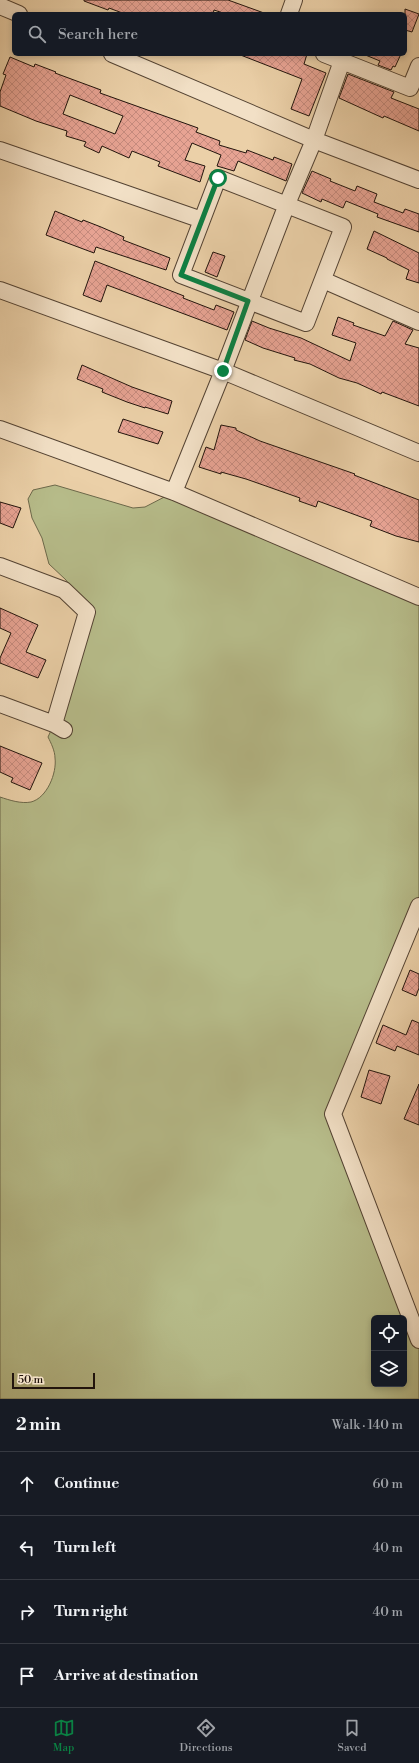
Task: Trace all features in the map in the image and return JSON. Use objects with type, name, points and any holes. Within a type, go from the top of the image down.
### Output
[{"type":"street","points":[[290,12],[294,0]]},
{"type":"street","points":[[0,6],[14,12]]},
{"type":"street","points":[[117,56],[314,140],[419,180]]},
{"type":"street","points":[[329,56],[410,88],[419,66]]},
{"type":"street","points":[[174,492],[223,371],[248,301],[314,140],[342,61]]},
{"type":"street","points":[[0,150],[202,220]]},
{"type":"street","points":[[218,178],[287,204],[343,227],[306,324],[181,275],[218,178]]},
{"type":"street","points":[[323,280],[419,322]]},
{"type":"street","points":[[0,290],[223,371],[419,453]]},
{"type":"street","points":[[0,429],[174,492],[419,597]]},
{"type":"street","points":[[0,566],[64,590],[87,612],[59,727],[0,704]]},
{"type":"street","points":[[418,1332],[333,1114],[419,906]]},
{"type":"green space","points":[[55,485],[133,508],[145,507],[174,492],[419,597],[419,906],[333,1114],[419,1340],[419,1399],[0,1399],[0,797],[19,802],[31,802],[42,796],[50,784],[53,777],[55,758],[54,750],[48,737],[54,724],[87,612],[66,580],[49,564],[42,538],[32,518],[28,499],[33,490]]},
{"type":"building","points":[[228,0],[261,12],[220,12],[214,10],[214,12],[120,12],[109,8],[108,10],[84,1]]},
{"type":"building","points":[[405,9],[419,14],[412,32],[407,31],[407,12],[405,12]]},
{"type":"building","points":[[243,56],[306,56],[304,64],[326,73],[309,116],[291,109],[302,79]]},
{"type":"building","points":[[368,56],[400,56],[395,67],[393,66],[391,70],[378,65],[380,61]]},
{"type":"building","points":[[10,57],[34,67],[35,64],[101,90],[100,93],[198,128],[196,132],[220,141],[219,145],[246,153],[247,150],[273,160],[274,157],[292,164],[286,181],[238,161],[234,171],[217,166],[221,155],[192,143],[185,160],[205,166],[200,182],[158,166],[160,162],[132,151],[129,158],[102,146],[99,153],[84,146],[86,142],[66,136],[67,131],[36,121],[0,106],[0,92],[6,75],[3,74]],"holes":[[[70,95],[123,116],[115,134],[63,114]]]},
{"type":"building","points":[[348,74],[394,92],[391,98],[419,109],[419,131],[384,116],[383,118],[339,98]]},
{"type":"building","points":[[312,171],[331,179],[330,181],[355,191],[357,186],[377,194],[374,202],[403,213],[405,209],[419,214],[419,232],[377,217],[378,214],[346,201],[343,208],[322,199],[321,202],[302,193]]},
{"type":"building","points":[[55,211],[82,222],[83,220],[101,227],[124,237],[123,240],[170,258],[166,270],[96,247],[94,253],[46,235]]},
{"type":"building","points":[[374,231],[419,253],[419,283],[406,279],[409,270],[367,249]]},
{"type":"building","points":[[213,252],[225,256],[217,277],[205,272]]},
{"type":"building","points":[[95,261],[184,296],[183,298],[214,310],[216,305],[234,312],[227,330],[107,285],[101,302],[83,295]]},
{"type":"building","points":[[338,317],[354,323],[353,325],[385,336],[393,321],[413,330],[405,344],[419,348],[419,406],[382,392],[381,394],[357,383],[339,378],[310,364],[294,360],[295,358],[263,348],[245,340],[252,321],[301,338],[350,361],[356,343],[332,335]]},
{"type":"building","points":[[82,365],[132,387],[172,401],[168,414],[127,402],[102,392],[103,389],[77,379]]},
{"type":"building","points":[[123,419],[163,432],[158,444],[118,432]]},
{"type":"building","points":[[221,425],[236,428],[236,430],[260,441],[355,474],[354,475],[419,500],[419,542],[396,536],[370,526],[372,521],[318,501],[316,507],[299,501],[300,498],[246,479],[221,472],[221,474],[199,467],[206,447],[214,450]]},
{"type":"building","points":[[0,502],[21,508],[13,528],[0,523]]},
{"type":"building","points":[[0,608],[38,625],[26,652],[46,660],[38,678],[0,663],[0,658],[11,633],[0,628]]},
{"type":"building","points":[[0,746],[42,763],[30,790],[11,782],[13,778],[0,772]]},
{"type":"building","points":[[410,970],[419,974],[419,988],[416,996],[402,990]]},
{"type":"building","points":[[412,1020],[419,1023],[419,1055],[397,1046],[395,1051],[376,1043],[383,1025],[406,1035]]},
{"type":"building","points":[[369,1070],[390,1076],[381,1104],[361,1097]]},
{"type":"building","points":[[419,1084],[419,1125],[404,1119]]},
{"type":"route","points":[[218,178],[181,275],[248,301],[223,371]]}]
